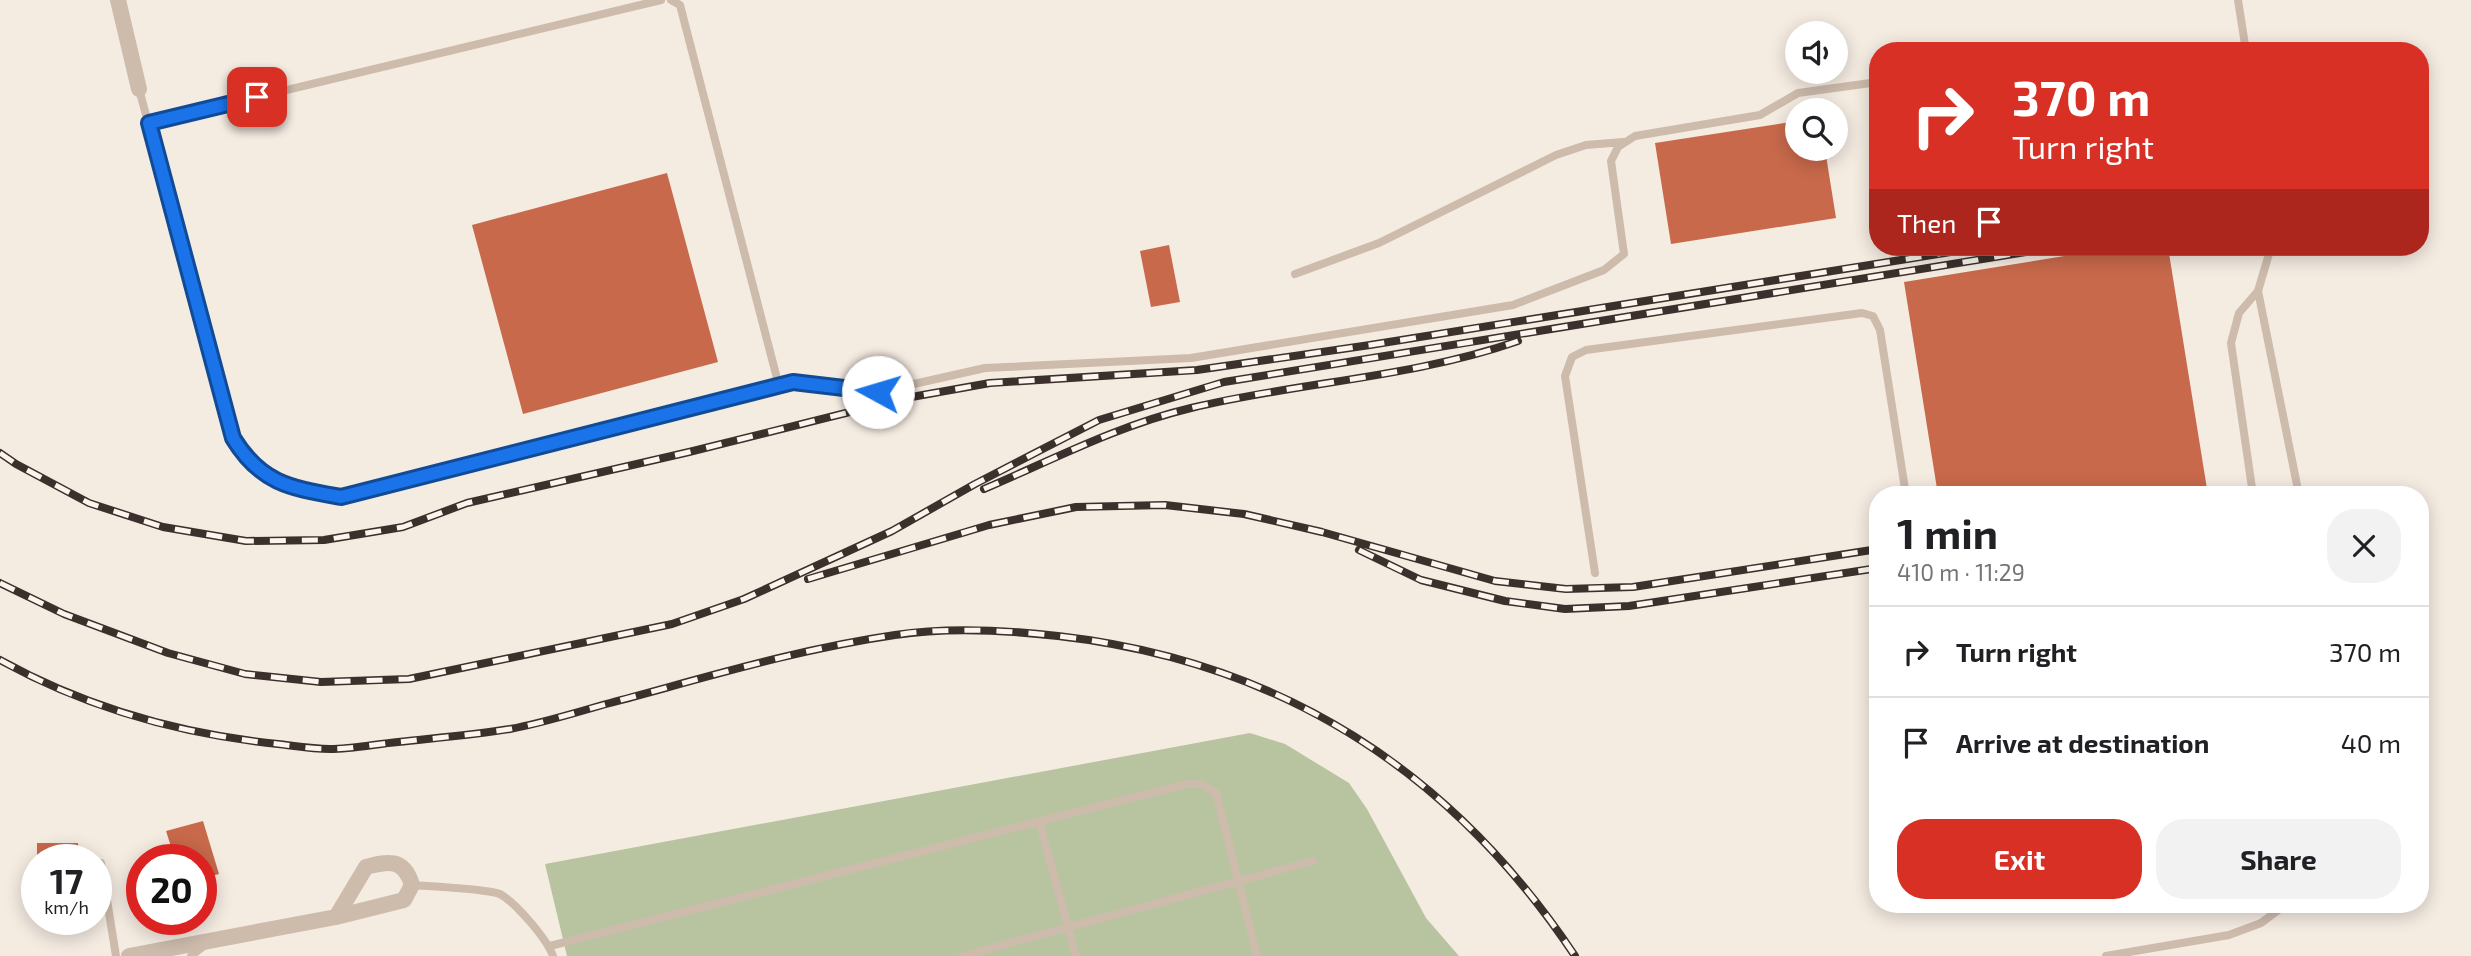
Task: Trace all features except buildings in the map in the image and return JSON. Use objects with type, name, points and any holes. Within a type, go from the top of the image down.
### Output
[{"type":"street","points":[[118,0],[139,89]]},
{"type":"street","points":[[130,956],[336,917],[404,900],[412,885],[408,872],[398,864],[387,861],[366,867],[336,917]]},
{"type":"lane","points":[[149,123],[661,0]]},
{"type":"lane","points":[[671,0],[680,5],[779,386]]},
{"type":"lane","points":[[2238,0],[2245,42]]},
{"type":"lane","points":[[139,89],[233,438],[247,461],[288,487],[341,497],[793,382],[878,392],[985,368],[1191,358],[1513,305],[1604,270],[1624,254],[1611,161],[1618,146],[1635,136],[1760,115],[1798,93],[1869,83]]},
{"type":"lane","points":[[1295,274],[1379,243],[1556,155],[1586,145],[1626,142]]},
{"type":"lane","points":[[2252,486],[2231,343],[2239,313],[2258,291],[2268,256]]},
{"type":"lane","points":[[2258,291],[2297,486]]},
{"type":"lane","points":[[1595,573],[1565,376],[1572,357],[1586,350],[1862,313],[1873,316],[1880,330],[1905,486]]},
{"type":"lane","points":[[550,946],[1186,784],[1201,784],[1216,793],[1257,956]]},
{"type":"lane","points":[[1039,821],[1076,956]]},
{"type":"lane","points":[[962,956],[1313,861]]},
{"type":"lane","points":[[412,885],[499,894],[533,924],[550,946],[553,956]]},
{"type":"lane","points":[[2106,956],[2229,935],[2261,923],[2275,913]]},
{"type":"lane","points":[[112,931],[116,956]]},
{"type":"lane","points":[[191,956],[212,940]]},
{"type":"green space","points":[[1250,733],[1285,744],[1349,783],[1367,809],[1426,918],[1459,956],[567,956],[545,864]]},
{"type":"railway","points":[[0,453],[89,503],[163,527],[246,541],[324,540],[403,527],[467,503],[906,398],[990,383],[1197,370],[1926,256]]},
{"type":"railway","points":[[0,583],[64,614],[168,653],[245,674],[321,682],[409,679],[672,624],[744,599],[892,531],[975,484],[1099,420],[1224,382],[2001,256]]},
{"type":"railway","points":[[984,489],[1086,444],[1164,415],[1232,399],[1396,372],[1518,341]]},
{"type":"railway","points":[[808,579],[989,525],[1076,507],[1165,505],[1244,514],[1322,532],[1495,581],[1566,589],[1633,587],[1869,550]]},
{"type":"railway","points":[[1359,550],[1421,580],[1505,601],[1565,609],[1629,606],[1869,569]]},
{"type":"railway","points":[[0,660],[66,692],[170,726],[241,739],[330,749],[522,727],[787,656],[915,632],[1018,632],[1139,649],[1215,671],[1287,699],[1354,736],[1416,780],[1474,831],[1527,890],[1575,956]]},
{"type":"route","points":[[257,97],[149,123],[233,438],[247,461],[288,487],[341,497],[793,382],[878,392]]}]
